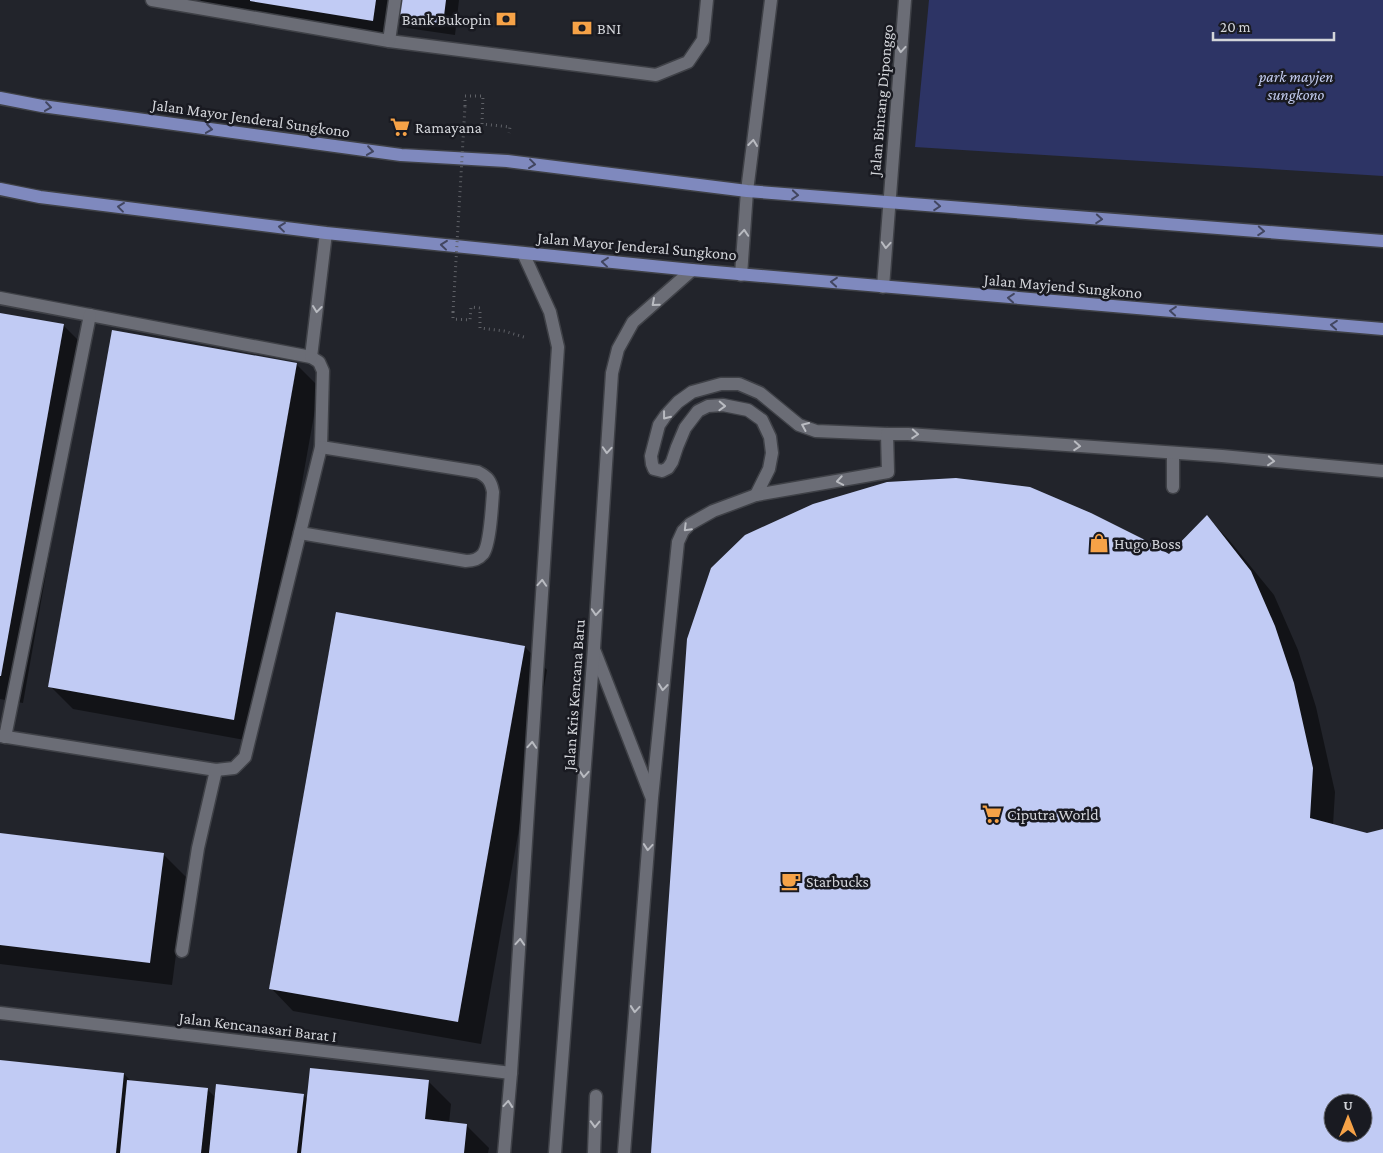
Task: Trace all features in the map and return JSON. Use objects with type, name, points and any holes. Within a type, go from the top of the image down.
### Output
[{"type":"main road","name":"Jalan Mayor Jenderal Sungkono","points":[[0,98],[42,106],[401,155],[507,161],[747,191]]},
{"type":"main road","name":"Jalan Mayor Jenderal Sungkono","points":[[0,189],[40,196],[326,233],[741,274]]},
{"type":"main road","points":[[747,191],[1383,241]]},
{"type":"main road","name":"Jalan Mayjend Sungkono","points":[[741,274],[1383,330]]},
{"type":"street","points":[[152,0],[389,41],[656,75],[688,62],[703,40],[707,0]]},
{"type":"street","points":[[389,41],[395,0]]},
{"type":"street","points":[[747,191],[771,0]]},
{"type":"street","name":"Jalan Bintang Diponggo","points":[[889,202],[906,0]]},
{"type":"street","name":"Jalan Mayor Jenderal Sungkono","points":[[741,274],[747,191]]},
{"type":"street","points":[[882,287],[889,202]]},
{"type":"street","points":[[311,357],[326,233]]},
{"type":"street","points":[[504,1153],[511,1073],[558,347],[550,312],[523,253]]},
{"type":"street","name":"Jalan Kris Kencana Baru","points":[[555,1153],[594,648],[612,373],[618,348],[633,322],[692,270]]},
{"type":"street","points":[[0,298],[90,315],[311,357],[319,362],[323,371],[321,447],[244,757],[234,768],[216,770],[3,737],[90,315]]},
{"type":"street","points":[[756,495],[769,469],[772,453],[770,437],[762,420],[748,410],[723,405],[708,406],[698,411],[685,428],[668,468],[662,471],[654,469],[651,456],[659,425],[678,402],[692,392],[721,384],[739,384],[760,393],[799,424],[816,431],[908,434],[1173,453],[1383,471]]},
{"type":"street","points":[[624,1153],[652,798],[678,542],[683,531],[690,524],[713,511],[756,495],[888,472],[887,434]]},
{"type":"street","points":[[300,533],[466,561],[476,560],[483,554],[487,546],[493,492],[492,484],[486,476],[478,472],[321,447]]},
{"type":"street","points":[[1173,453],[1173,487]]},
{"type":"street","points":[[594,648],[652,798]]},
{"type":"street","points":[[182,951],[198,848],[216,770]]},
{"type":"street","name":"Jalan Kencanasari Barat I","points":[[0,1013],[511,1073]]},
{"type":"street","points":[[594,1153],[596,1096]]},
{"type":"path","points":[[504,331],[480,328],[480,308],[471,307],[470,320],[453,319],[465,96],[483,96],[482,124],[510,126]]},
{"type":"green space","name":"park mayjen sungkono","points":[[929,0],[1383,0],[1383,176],[915,147]]},
{"type":"building","points":[[250,0],[376,0],[373,21]]},
{"type":"building","points":[[395,0],[446,0],[443,24],[393,16]]},
{"type":"building","points":[[0,313],[64,324],[1,676],[0,676]]},
{"type":"building","points":[[112,330],[297,363],[234,720],[48,687]]},
{"type":"building","name":"Ciputra World","points":[[956,478],[1030,487],[1091,513],[1169,554],[1207,515],[1251,571],[1275,626],[1294,683],[1313,768],[1310,818],[1367,833],[1383,829],[1383,1153],[651,1153],[687,639],[711,568],[745,535],[813,504],[887,482]]},
{"type":"building","points":[[336,612],[525,646],[458,1022],[269,989]]},
{"type":"building","points":[[0,833],[164,853],[150,963],[0,945]]},
{"type":"building","points":[[0,1060],[124,1073],[116,1153],[0,1153]]},
{"type":"building","points":[[310,1068],[429,1080],[425,1119],[467,1124],[464,1153],[301,1153]]},
{"type":"building","points":[[127,1080],[208,1088],[201,1153],[120,1153]]},
{"type":"building","points":[[216,1084],[304,1094],[297,1153],[209,1153]]},
{"type":"place","name":"Bank Bukopin","points":[[506,19]]},
{"type":"place","name":"BNI","points":[[582,28]]},
{"type":"place","name":"Ramayana","points":[[400,127]]},
{"type":"place","name":"Hugo Boss","points":[[1099,543]]},
{"type":"place","name":"Ciputra World","points":[[992,814]]},
{"type":"place","name":"Starbucks","points":[[791,881]]}]
